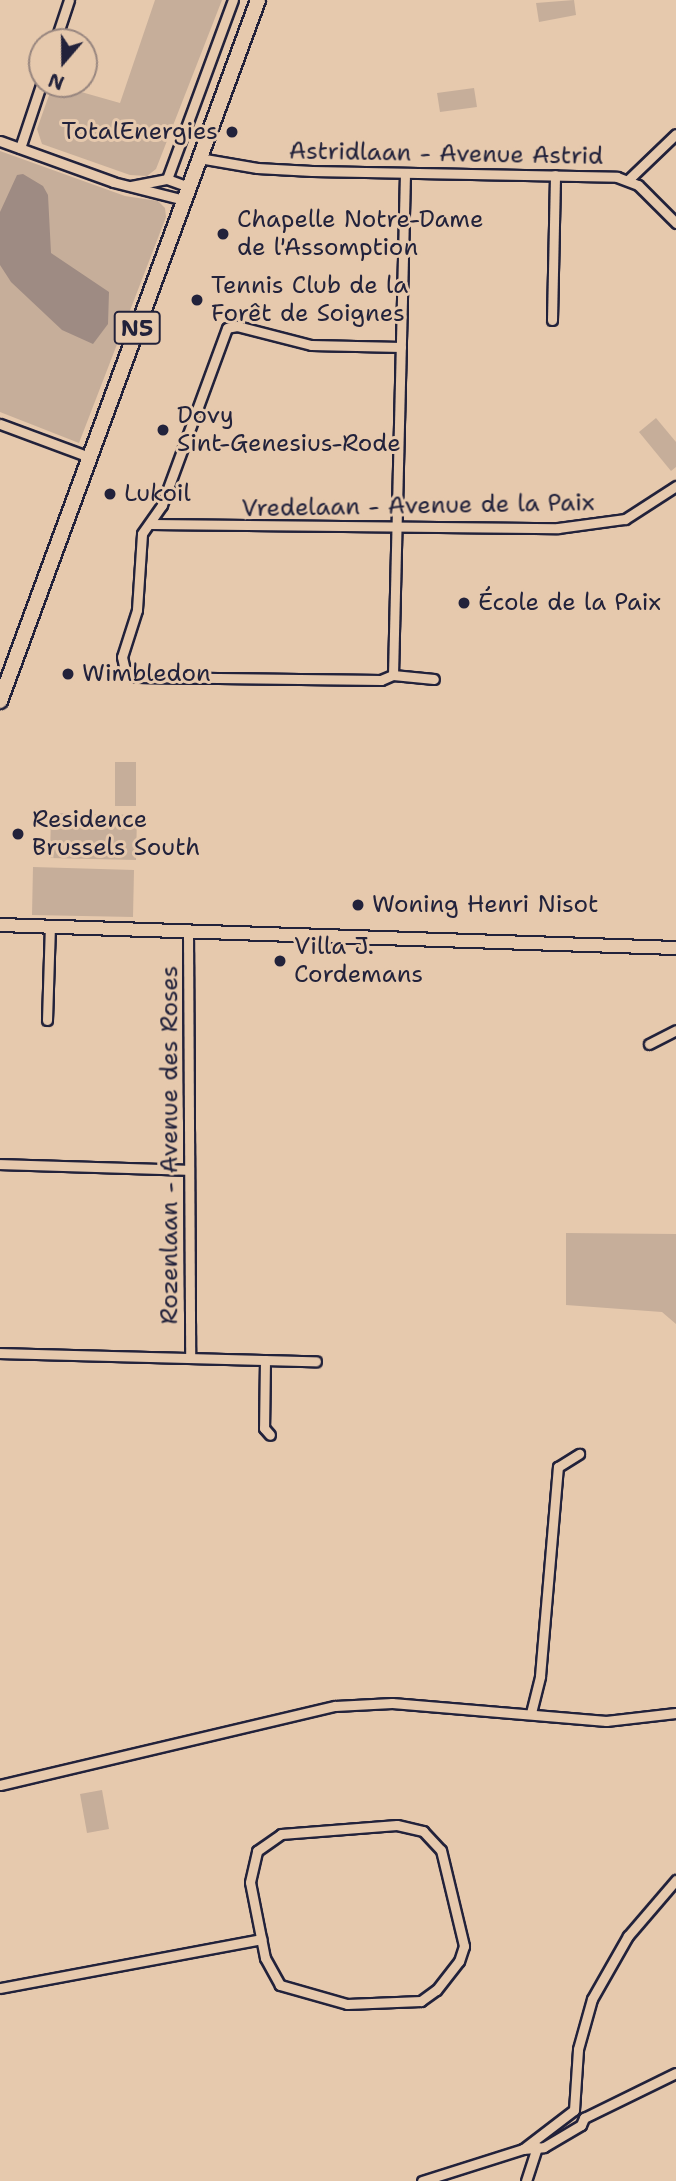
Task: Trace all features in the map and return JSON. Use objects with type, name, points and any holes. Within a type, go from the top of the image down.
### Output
[{"type":"main road","name":"N5","points":[[0,701],[258,0]]},
{"type":"street","points":[[60,28],[69,0]]},
{"type":"street","points":[[167,179],[233,0]]},
{"type":"street","points":[[20,148],[37,98]]},
{"type":"street","points":[[628,180],[676,134]]},
{"type":"street","points":[[0,141],[131,186],[186,193]]},
{"type":"street","name":"Astridlaan - Avenue Astrid","points":[[200,158],[257,168],[555,175],[628,180],[676,223]]},
{"type":"street","points":[[393,675],[399,528],[405,173]]},
{"type":"street","points":[[551,320],[555,175]]},
{"type":"street","points":[[131,186],[167,179],[186,193]]},
{"type":"street","points":[[401,347],[311,345],[237,326],[227,328],[151,524],[140,540],[137,610],[122,649],[125,670],[131,676],[381,680],[393,675],[434,679]]},
{"type":"street","points":[[0,424],[89,457]]},
{"type":"street","name":"Vredelaan - Avenue de la Paix","points":[[151,524],[399,528],[599,525],[625,519],[676,486]]},
{"type":"street","points":[[0,925],[676,948]]},
{"type":"street","points":[[47,1020],[50,927]]},
{"type":"street","name":"Rozenlaan - Avenue des Roses","points":[[188,933],[190,1357]]},
{"type":"street","points":[[649,1044],[676,1030]]},
{"type":"street","points":[[0,1164],[189,1170]]},
{"type":"street","points":[[0,1353],[316,1361]]},
{"type":"street","points":[[265,1360],[264,1428],[270,1435]]},
{"type":"street","points":[[531,1713],[540,1675],[558,1467],[579,1454]]},
{"type":"street","points":[[0,1785],[335,1706],[392,1703],[631,1721],[676,1713]]},
{"type":"street","points":[[397,1825],[423,1831],[441,1850],[464,1946],[459,1961],[429,1997],[347,2004],[280,1985],[268,1967],[261,1939],[249,1871],[264,1843],[281,1834],[397,1825]]},
{"type":"street","points":[[526,2181],[536,2146],[574,2110],[578,2049],[592,1999],[628,1936],[676,1880]]},
{"type":"street","points":[[0,1988],[261,1939]]},
{"type":"street","points":[[422,2181],[536,2146],[574,2128],[584,2118],[676,2073]]},
{"type":"street","points":[[574,2110],[584,2118]]},
{"type":"street","points":[[566,2119],[574,2128]]},
{"type":"shaded area","points":[[155,0],[222,0],[156,169],[147,176],[130,175],[42,144],[37,129],[48,98],[98,97],[120,103]]},
{"type":"shaded area","points":[[574,0],[576,15],[539,22],[536,3]]},
{"type":"shaded area","points":[[474,88],[477,107],[440,112],[437,93]]},
{"type":"shaded area","points":[[0,151],[125,196],[158,201],[165,208],[166,217],[79,443],[0,412]]},
{"type":"shaded area","points":[[23,174],[43,186],[48,195],[51,253],[109,292],[108,324],[93,344],[62,330],[11,282],[0,265],[0,212],[17,175]]},
{"type":"shaded area","points":[[656,418],[676,442],[676,467],[671,471],[639,432]]},
{"type":"shaded area","points":[[115,762],[136,762],[136,806],[115,806]]},
{"type":"shaded area","points":[[51,813],[137,815],[136,860],[50,858]]},
{"type":"shaded area","points":[[33,867],[134,870],[133,917],[32,915]]},
{"type":"shaded area","points":[[566,1233],[676,1234],[676,1324],[662,1312],[566,1305]]},
{"type":"shaded area","points":[[102,1790],[109,1829],[87,1833],[80,1794]]},
{"type":"place","name":"TotalEnergies","points":[[232,132]]},
{"type":"place","name":"Chapelle Notre-Dame de l'Assomption","points":[[223,234]]},
{"type":"place","name":"Tennis Club de la Forêt de Soignes","points":[[197,300]]},
{"type":"place","name":"Dovy Sint-Genesius-Rode","points":[[163,430]]},
{"type":"place","name":"Lukoil","points":[[110,494]]},
{"type":"place","name":"École de la Paix","points":[[464,603]]},
{"type":"place","name":"Wimbledon","points":[[68,674]]},
{"type":"place","name":"Residence Brussels South","points":[[18,834]]},
{"type":"place","name":"Woning Henri Nisot","points":[[358,905]]},
{"type":"place","name":"Villa J. Cordemans","points":[[280,961]]}]
